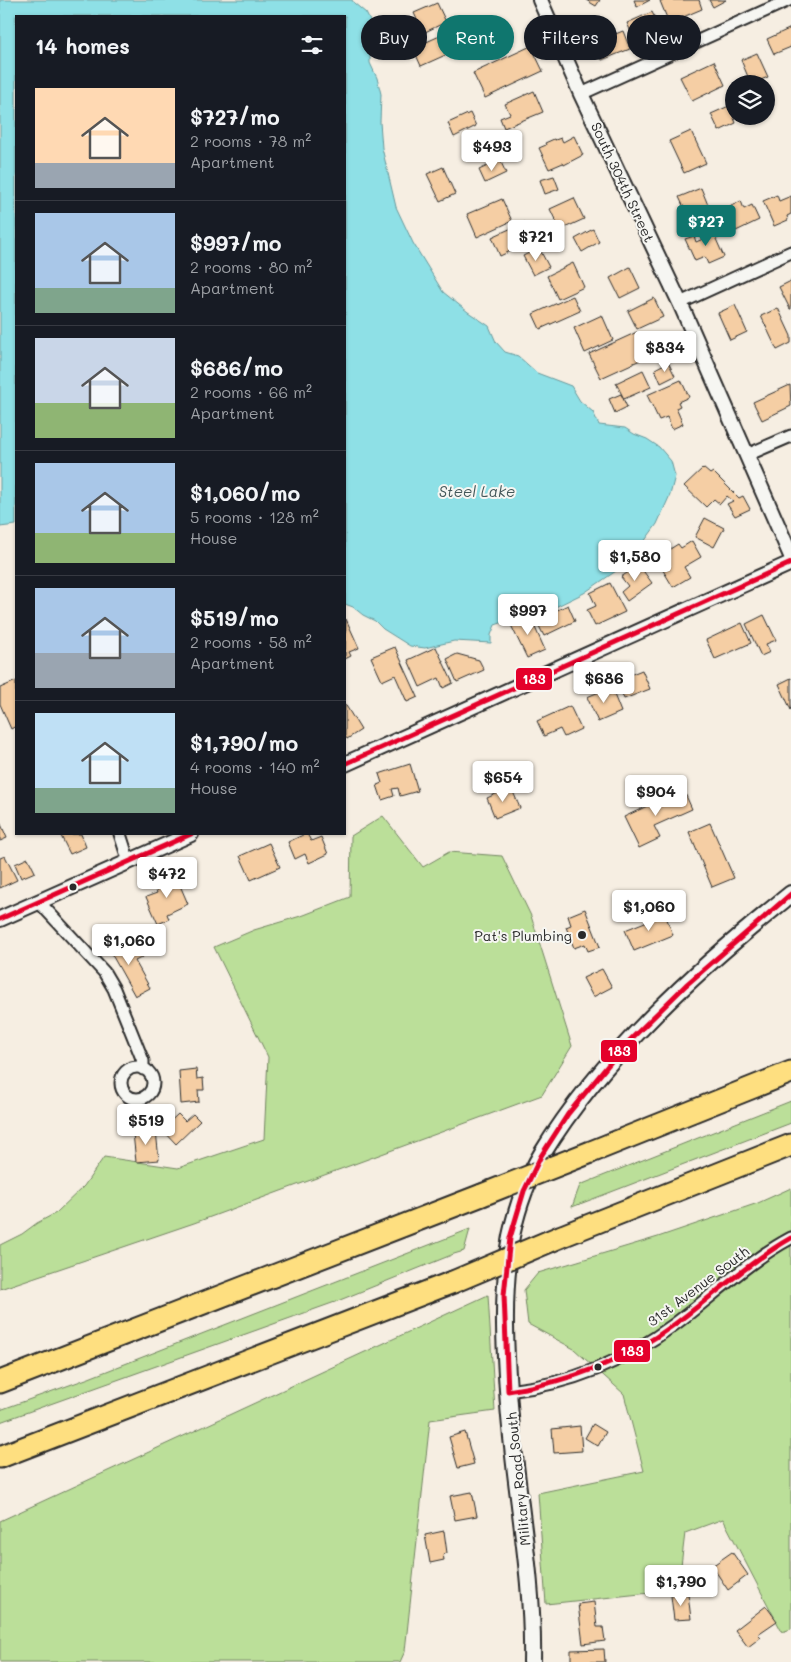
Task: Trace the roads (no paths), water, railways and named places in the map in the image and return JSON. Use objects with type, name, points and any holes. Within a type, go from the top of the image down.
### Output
[{"type":"highway","points":[[0,1382],[482,1195],[791,1072]]},
{"type":"highway","points":[[0,1457],[453,1282],[562,1236],[791,1145]]},
{"type":"main road","name":"Military Road South","points":[[532,1662],[529,1586],[508,1392],[504,1295],[510,1238],[524,1191],[541,1156],[568,1114],[623,1048],[686,985],[791,894]]},
{"type":"street","name":"South 304th Street","points":[[540,0],[581,94],[680,303],[791,556]]},
{"type":"street","points":[[581,94],[789,0]]},
{"type":"street","points":[[680,303],[791,252]]},
{"type":"street","points":[[747,455],[791,436]]},
{"type":"street","points":[[346,764],[791,563]]},
{"type":"street","points":[[120,835],[129,862]]},
{"type":"street","points":[[0,919],[189,835]]},
{"type":"street","points":[[40,902],[104,972],[114,989],[133,1036],[143,1061],[143,1069]]},
{"type":"street","name":"31st Avenue South","points":[[508,1392],[538,1388],[585,1374],[633,1350],[674,1324],[754,1262],[791,1238]]},
{"type":"water","name":"Steel Lake","points":[[0,0],[352,0],[367,15],[361,15],[361,60],[370,60],[381,94],[380,122],[382,148],[396,207],[413,243],[443,292],[489,326],[496,342],[505,352],[518,356],[537,373],[571,386],[580,401],[593,412],[599,425],[625,428],[659,447],[671,461],[675,476],[670,495],[657,524],[638,550],[616,571],[584,593],[541,614],[530,613],[495,625],[491,635],[491,643],[454,641],[425,648],[410,646],[383,629],[375,621],[346,604],[346,15],[15,15],[15,525],[0,527]]},
{"type":"place","name":"Pat's Plumbing","points":[[582,935]]}]
